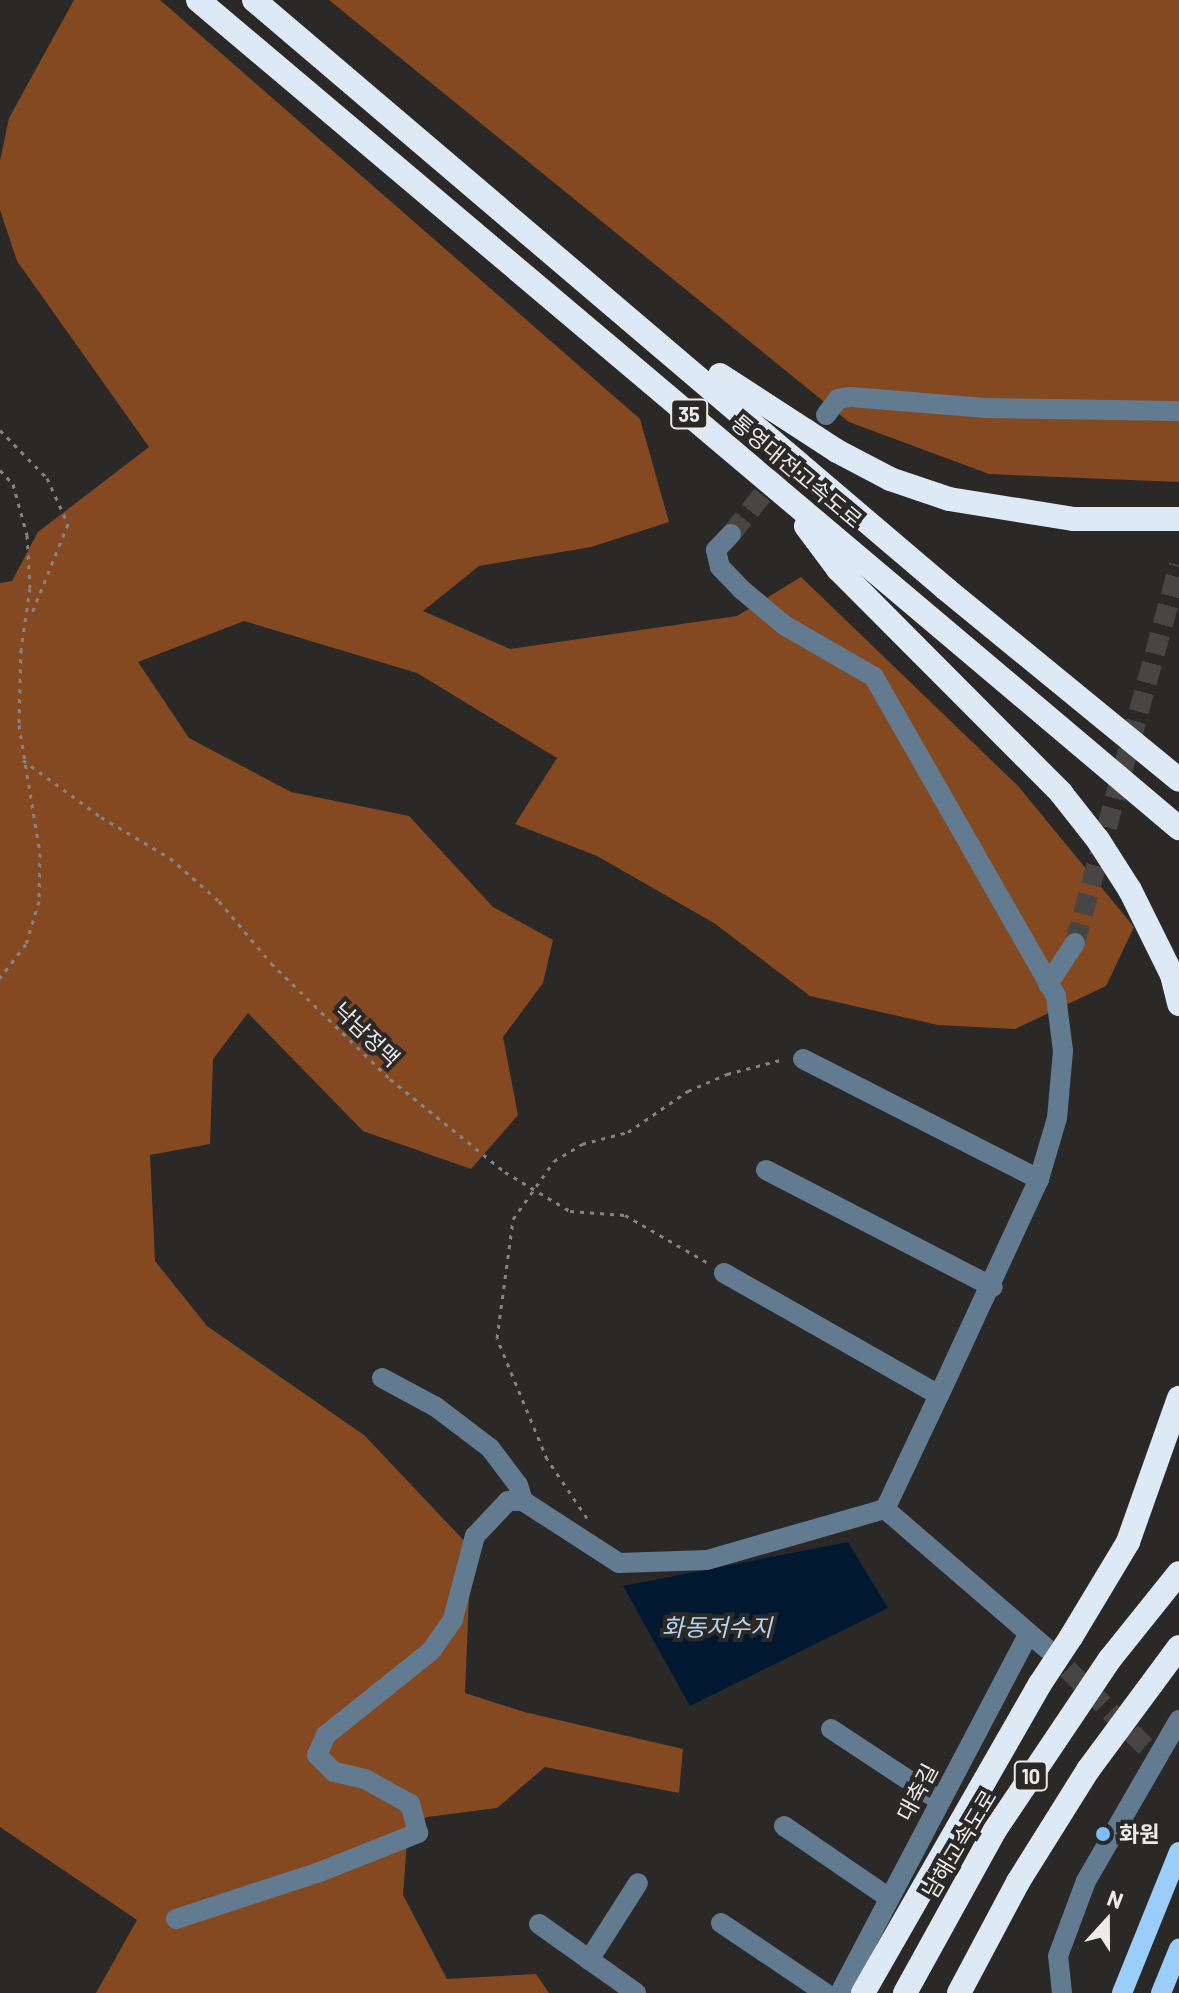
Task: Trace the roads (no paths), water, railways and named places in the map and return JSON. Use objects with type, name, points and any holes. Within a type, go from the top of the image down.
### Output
[{"type":"highway","name":"통영대전고속도로","points":[[198,0],[786,498],[955,633],[1179,828]]},
{"type":"highway","name":"통영대전고속도로","points":[[254,0],[593,284],[946,589],[1179,780]]},
{"type":"highway","points":[[593,284],[785,422],[890,479],[1008,512],[1136,522],[1179,519]]},
{"type":"highway","points":[[786,498],[838,569],[1050,781],[1098,840],[1130,890],[1172,975],[1179,1004]]},
{"type":"highway","points":[[1128,1542],[1179,1398]]},
{"type":"highway","points":[[863,1993],[1040,1684],[1179,1457]]},
{"type":"highway","name":"남해고속도로","points":[[905,1993],[995,1830],[1110,1659],[1179,1573]]},
{"type":"highway","name":"10","points":[[959,1993],[1018,1882],[1088,1770],[1179,1647]]},
{"type":"main road","points":[[1122,1993],[1179,1852]]},
{"type":"main road","points":[[1161,1993],[1179,1949]]},
{"type":"street","points":[[826,415],[838,399],[851,397],[984,408],[1179,411]]},
{"type":"street","points":[[176,1919],[317,1873],[418,1833],[410,1804],[365,1779],[334,1772],[317,1755],[326,1735],[431,1651],[453,1619],[475,1536],[508,1501],[523,1501],[619,1563],[707,1560],[885,1509],[993,1287],[1039,1179],[1057,1118],[1063,1051],[1056,996],[874,677],[784,625],[741,589],[720,567],[716,550],[731,534]]},
{"type":"street","points":[[1048,984],[1075,943]]},
{"type":"street","points":[[803,1059],[1039,1179]]},
{"type":"street","points":[[766,1170],[993,1287]]},
{"type":"street","points":[[724,1273],[939,1395]]},
{"type":"street","points":[[382,1378],[436,1407],[490,1448],[518,1485],[523,1501]]},
{"type":"street","points":[[885,1509],[1046,1648]]},
{"type":"street","name":"대축길","points":[[840,1993],[1028,1635]]},
{"type":"street","points":[[1062,1993],[1058,1956],[1086,1881],[1179,1720]]},
{"type":"street","points":[[831,1729],[940,1801]]},
{"type":"street","points":[[784,1826],[889,1898]]},
{"type":"street","points":[[589,1960],[638,1883]]},
{"type":"street","points":[[721,1923],[825,1993]]},
{"type":"street","points":[[539,1924],[636,1993]]},
{"type":"water","name":"화동저수지","points":[[848,1542],[888,1608],[690,1706],[623,1586]]},
{"type":"tunnel","points":[[731,534],[821,422]]},
{"type":"tunnel","points":[[1075,943],[1179,565]]},
{"type":"tunnel","points":[[1046,1648],[1155,1756]]},
{"type":"place","name":"화원","points":[[1103,1834]]}]
